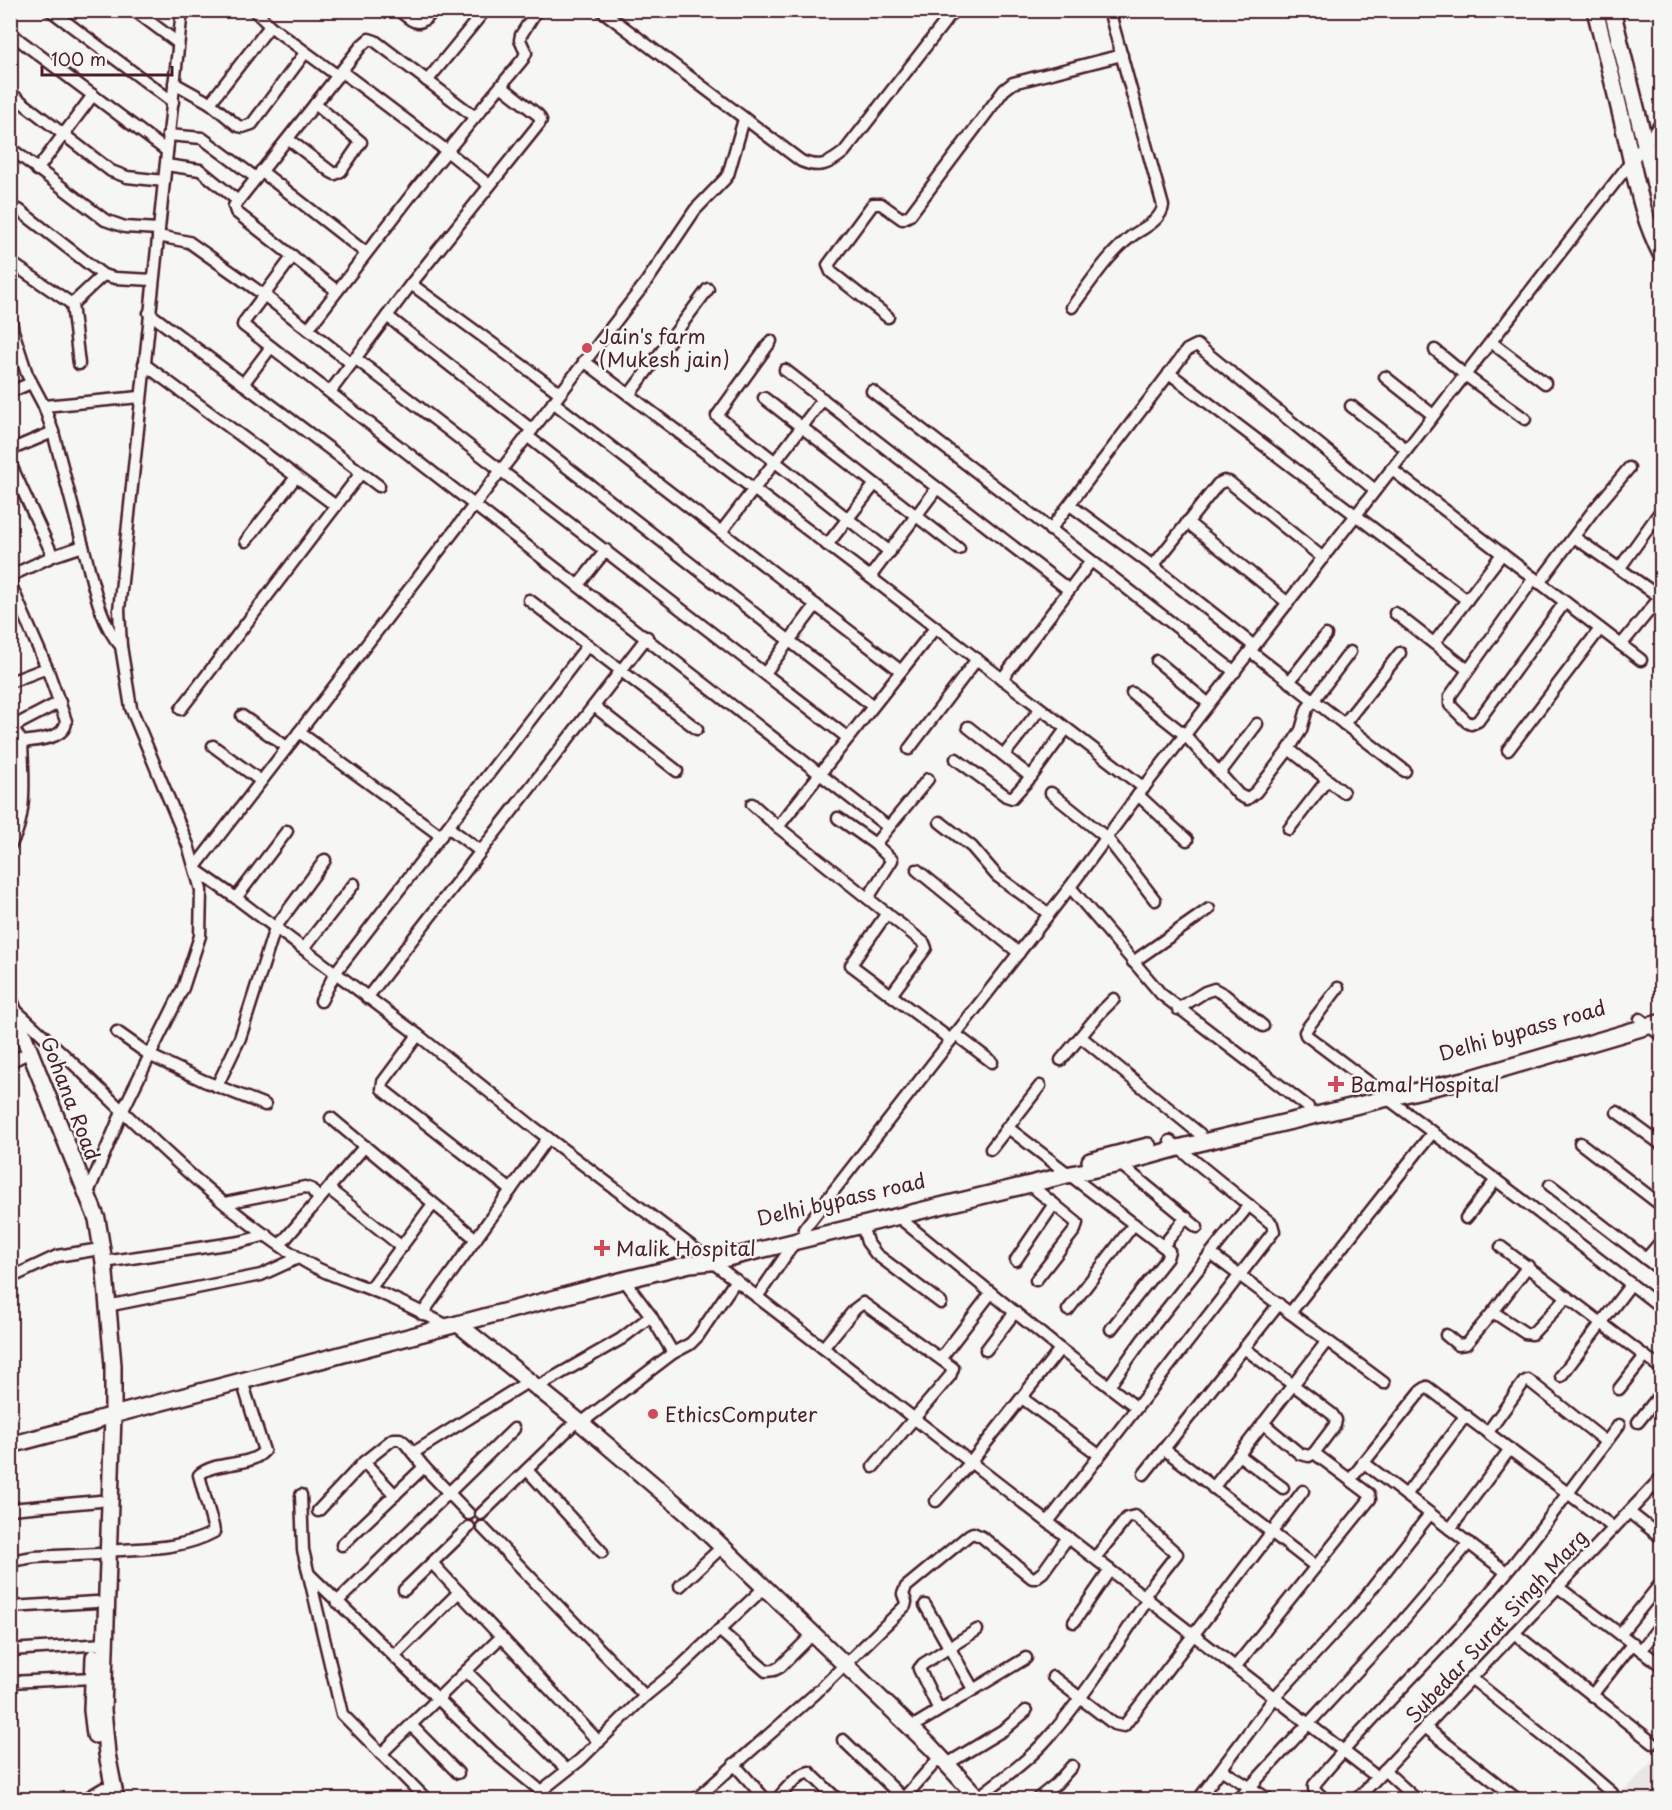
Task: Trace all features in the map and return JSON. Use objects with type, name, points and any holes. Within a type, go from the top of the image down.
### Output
[{"type":"main road","points":[[1595,10],[1637,194],[1648,230],[1662,256]]},
{"type":"main road","points":[[1612,10],[1662,213]]},
{"type":"main road","name":"Gohana Road","points":[[12,1005],[89,1202],[98,1219],[113,1365],[105,1417]]},
{"type":"main road","name":"Delhi bypass road","points":[[624,1280],[690,1264],[804,1229],[1120,1159],[1210,1134],[1245,1128],[1383,1094],[1466,1069],[1650,1022],[1662,1013]]},
{"type":"main road","name":"Delhi bypass road","points":[[707,1258],[795,1242],[1029,1184],[1066,1171]]},
{"type":"main road","points":[[89,1202],[104,1378],[105,1417],[100,1644],[93,1677],[92,1710],[105,1794]]},
{"type":"main road","points":[[10,1445],[93,1423],[105,1417],[624,1280]]},
{"type":"main road","points":[[453,1325],[580,1421],[689,1515],[944,1761],[979,1798]]},
{"type":"main road","points":[[10,1436],[93,1417],[105,1417]]},
{"type":"main road","points":[[105,1417],[100,1501],[103,1553],[96,1602],[107,1754],[116,1800]]},
{"type":"street","points":[[50,10],[173,102]]},
{"type":"street","points":[[134,10],[178,43]]},
{"type":"street","points":[[89,1202],[122,1112],[183,987],[200,936],[201,890],[188,845],[131,708],[121,646],[119,610],[182,10]]},
{"type":"street","points":[[254,10],[270,26],[305,53],[340,73],[447,151],[489,185]]},
{"type":"street","points":[[398,10],[414,22],[420,23],[425,21],[434,10]]},
{"type":"street","points":[[427,81],[485,10]]},
{"type":"street","points":[[308,329],[526,53],[520,36],[537,10]]},
{"type":"street","points":[[601,10],[801,161],[818,166],[830,164],[844,152],[954,10]]},
{"type":"street","points":[[1072,307],[1117,250],[1162,213],[1163,206],[1109,10]]},
{"type":"street","points":[[210,103],[270,26]]},
{"type":"street","points":[[10,33],[167,151]]},
{"type":"street","points":[[337,291],[236,212],[234,206],[369,39],[375,41],[475,117]]},
{"type":"street","points":[[174,83],[210,103],[238,126],[247,126],[252,123],[305,53]]},
{"type":"street","points":[[888,317],[828,268],[873,204],[881,204],[902,219],[910,215],[1004,90],[1013,83],[1122,55]]},
{"type":"street","points":[[330,392],[411,284],[541,120],[529,107],[501,86]]},
{"type":"street","points":[[10,93],[118,174],[164,181]]},
{"type":"street","points":[[37,170],[93,95]]},
{"type":"street","points":[[288,138],[331,172],[335,174],[341,171],[361,142],[315,104]]},
{"type":"street","points":[[195,869],[647,280],[695,210],[728,176],[744,119]]},
{"type":"street","points":[[804,1229],[1662,122]]},
{"type":"street","points":[[168,135],[202,138],[259,175],[366,253]]},
{"type":"street","points":[[10,148],[105,220],[125,227],[158,232],[189,242],[502,469],[848,738]]},
{"type":"street","points":[[166,165],[200,170],[238,201]]},
{"type":"street","points":[[19,210],[103,275],[153,280]]},
{"type":"street","points":[[293,256],[243,324],[821,772],[888,827]]},
{"type":"street","points":[[10,262],[72,304],[79,363]]},
{"type":"street","points":[[72,304],[103,275]]},
{"type":"street","points":[[411,284],[560,393]]},
{"type":"street","points":[[629,395],[708,289]]},
{"type":"street","points":[[149,313],[379,486]]},
{"type":"street","points":[[10,316],[12,331],[31,383],[44,406],[53,432],[103,612],[114,638],[121,646]]},
{"type":"street","points":[[387,316],[873,706]]},
{"type":"street","points":[[771,341],[717,413],[719,417],[890,552]]},
{"type":"street","points":[[1491,342],[1545,383]]},
{"type":"street","points":[[1050,530],[1187,350],[1197,345],[1375,490]]},
{"type":"street","points":[[243,384],[271,347]]},
{"type":"street","points":[[1435,350],[1525,419]]},
{"type":"street","points":[[584,361],[870,577],[1066,729],[1141,792],[1187,840]]},
{"type":"street","points":[[144,364],[336,506]]},
{"type":"street","points":[[785,370],[1069,590]]},
{"type":"street","points":[[1170,373],[1467,600]]},
{"type":"street","points":[[1385,377],[1433,415]]},
{"type":"street","points":[[10,392],[31,383]]},
{"type":"street","points":[[872,391],[1235,672]]},
{"type":"street","points":[[44,406],[140,397]]},
{"type":"street","points":[[764,398],[958,549]]},
{"type":"street","points":[[721,532],[823,399]]},
{"type":"street","points":[[553,402],[901,671]]},
{"type":"street","points":[[1351,406],[1407,449]]},
{"type":"street","points":[[10,450],[53,432]]},
{"type":"street","points":[[10,463],[53,555]]},
{"type":"street","points":[[1565,602],[1478,721],[1471,724],[1453,708],[1448,701],[1468,670],[1537,580],[1629,468]]},
{"type":"street","points":[[1391,469],[1641,660]]},
{"type":"street","points":[[181,709],[362,473]]},
{"type":"street","points":[[246,540],[296,477]]},
{"type":"street","points":[[1153,566],[1218,484],[1224,481],[1323,558]]},
{"type":"street","points":[[827,545],[875,484]]},
{"type":"street","points":[[870,577],[938,488]]},
{"type":"street","points":[[1070,505],[1153,566],[1289,682],[1405,771]]},
{"type":"street","points":[[1619,569],[1662,509]]},
{"type":"street","points":[[1187,522],[1288,603]]},
{"type":"street","points":[[1574,537],[1661,596],[1621,645]]},
{"type":"street","points":[[10,576],[53,555],[83,546]]},
{"type":"street","points":[[579,584],[606,550]]},
{"type":"street","points":[[1434,643],[1502,554]]},
{"type":"street","points":[[1002,679],[1091,561]]},
{"type":"street","points":[[10,583],[66,721],[66,728],[63,732],[22,742]]},
{"type":"street","points":[[529,600],[697,729]]},
{"type":"street","points":[[765,673],[816,605]]},
{"type":"street","points":[[1395,613],[1468,670]]},
{"type":"street","points":[[778,827],[935,628]]},
{"type":"street","points":[[1508,750],[1600,629]]},
{"type":"street","points":[[1289,682],[1326,635]]},
{"type":"street","points":[[367,998],[647,637]]},
{"type":"street","points":[[321,1002],[335,973],[588,645]]},
{"type":"street","points":[[1132,693],[1185,735],[1247,800],[1256,792],[1289,749],[1301,730],[1305,715],[1313,700],[1350,652]]},
{"type":"street","points":[[1344,724],[1400,653]]},
{"type":"street","points":[[909,749],[977,659]]},
{"type":"street","points":[[1157,661],[1209,704]]},
{"type":"street","points":[[10,682],[46,668]]},
{"type":"street","points":[[10,845],[18,833],[22,819],[22,742],[15,731],[16,724],[60,702]]},
{"type":"street","points":[[594,706],[677,771]]},
{"type":"street","points":[[1004,755],[1040,709]]},
{"type":"street","points":[[242,716],[287,747]]},
{"type":"street","points":[[1220,772],[1257,724]]},
{"type":"street","points":[[968,727],[1031,777]]},
{"type":"street","points":[[956,759],[1009,798],[1015,795],[1031,777],[1066,729]]},
{"type":"street","points":[[299,732],[445,832],[480,851]]},
{"type":"street","points":[[213,746],[261,781]]},
{"type":"street","points":[[1289,749],[1343,792]]},
{"type":"street","points":[[875,844],[928,779]]},
{"type":"street","points":[[1289,829],[1327,780]]},
{"type":"street","points":[[1051,793],[1107,838],[1155,900]]},
{"type":"street","points":[[752,804],[923,941],[926,947],[891,995]]},
{"type":"street","points":[[838,818],[875,844],[892,860],[868,898]]},
{"type":"street","points":[[940,822],[972,847],[997,876],[1049,914]]},
{"type":"street","points":[[236,898],[287,831]]},
{"type":"street","points":[[217,1086],[240,1038],[275,928],[326,860]]},
{"type":"street","points":[[195,869],[418,1035],[548,1138],[736,1280],[1342,1750],[1417,1800]]},
{"type":"street","points":[[917,870],[1019,953]]},
{"type":"street","points":[[304,948],[354,884]]},
{"type":"street","points":[[1070,887],[1161,994],[1178,1009],[1316,1109]]},
{"type":"street","points":[[1133,962],[1209,909]]},
{"type":"street","points":[[887,913],[851,965],[891,995],[992,1062]]},
{"type":"street","points":[[1338,988],[1308,1027],[1306,1035],[1662,1308]]},
{"type":"street","points":[[1178,1009],[1214,989],[1226,995],[1263,1026]]},
{"type":"street","points":[[1061,1060],[1114,999]]},
{"type":"street","points":[[12,1005],[122,1112],[225,1203],[280,1245],[326,1273],[370,1289],[422,1314],[453,1325]]},
{"type":"street","points":[[1650,1022],[1662,1036]]},
{"type":"street","points":[[117,1032],[151,1056],[265,1105]]},
{"type":"street","points":[[418,1035],[383,1082],[382,1089],[511,1190]]},
{"type":"street","points":[[1081,1037],[1210,1134]]},
{"type":"street","points":[[10,1062],[30,1052]]},
{"type":"street","points":[[991,1149],[1040,1086]]},
{"type":"street","points":[[1617,1112],[1662,1145]]},
{"type":"street","points":[[331,1118],[476,1239]]},
{"type":"street","points":[[1007,1127],[1169,1251],[1167,1258],[1111,1329]]},
{"type":"street","points":[[1290,1313],[1432,1132]]},
{"type":"street","points":[[422,1314],[548,1138]]},
{"type":"street","points":[[1580,1143],[1662,1206]]},
{"type":"street","points":[[1048,1522],[1274,1231],[1272,1224],[1174,1145]]},
{"type":"street","points":[[280,1245],[365,1146]]},
{"type":"street","points":[[1120,1159],[1197,1227]]},
{"type":"street","points":[[1466,1218],[1496,1180]]},
{"type":"street","points":[[1029,1184],[1077,1223],[1036,1280]]},
{"type":"street","points":[[1550,1185],[1662,1271]]},
{"type":"street","points":[[225,1203],[305,1187],[311,1189],[319,1199]]},
{"type":"street","points":[[329,1189],[402,1247]]},
{"type":"street","points":[[370,1289],[433,1204]]},
{"type":"street","points":[[1016,1260],[1054,1204]]},
{"type":"street","points":[[1108,1386],[1249,1205]]},
{"type":"street","points":[[897,1216],[1136,1407]]},
{"type":"street","points":[[1163,1246],[1186,1217]]},
{"type":"street","points":[[1068,1310],[1134,1224]]},
{"type":"street","points":[[862,1225],[867,1242],[876,1254],[940,1303]]},
{"type":"street","points":[[104,1262],[240,1242],[267,1235]]},
{"type":"street","points":[[1646,1259],[1662,1240]]},
{"type":"street","points":[[757,1297],[795,1242]]},
{"type":"street","points":[[1501,1247],[1662,1369]]},
{"type":"street","points":[[10,1278],[57,1256],[94,1250]]},
{"type":"street","points":[[1211,1254],[1384,1383]]},
{"type":"street","points":[[107,1306],[261,1275],[298,1258]]},
{"type":"street","points":[[1446,1335],[1458,1345],[1466,1344],[1528,1266]]},
{"type":"street","points":[[624,1280],[651,1316],[673,1353]]},
{"type":"street","points":[[481,1514],[580,1421],[673,1353],[690,1344],[698,1336],[736,1280]]},
{"type":"street","points":[[1561,1376],[1630,1284]]},
{"type":"street","points":[[941,1358],[991,1293]]},
{"type":"street","points":[[1493,1312],[1525,1333],[1532,1334],[1567,1297]]},
{"type":"street","points":[[823,1348],[863,1303],[953,1368],[950,1376],[873,1467]]},
{"type":"street","points":[[1144,1474],[1279,1304]]},
{"type":"street","points":[[986,1350],[1015,1312]]},
{"type":"street","points":[[413,1453],[533,1384],[621,1339],[651,1316]]},
{"type":"street","points":[[1213,1488],[1327,1341]]},
{"type":"street","points":[[936,1501],[971,1462],[1060,1348]]},
{"type":"street","points":[[1244,1348],[1332,1414],[1336,1420],[1335,1425],[1314,1453],[1309,1456],[1300,1454],[1263,1424]]},
{"type":"street","points":[[1619,1389],[1645,1356]]},
{"type":"street","points":[[1488,1432],[1524,1382],[1528,1380],[1606,1442]]},
{"type":"street","points":[[10,1561],[176,1545],[213,1532],[199,1475],[201,1472],[257,1457],[264,1451],[242,1381]]},
{"type":"street","points":[[1350,1480],[1427,1386],[1614,1528]]},
{"type":"street","points":[[1638,1422],[1662,1392]]},
{"type":"street","points":[[1022,1398],[1099,1455]]},
{"type":"street","points":[[1406,1495],[1466,1415]]},
{"type":"street","points":[[1325,1800],[1314,1789],[1314,1785],[1342,1750],[1473,1612],[1619,1425]]},
{"type":"street","points":[[337,1602],[514,1430]]},
{"type":"street","points":[[318,1511],[364,1462],[393,1439],[400,1439],[469,1514]]},
{"type":"street","points":[[1164,1449],[1315,1566]]},
{"type":"street","points":[[1450,1529],[1509,1449]]},
{"type":"street","points":[[1236,1666],[1370,1499],[1369,1494],[1314,1453]]},
{"type":"street","points":[[1239,1455],[1283,1488]]},
{"type":"street","points":[[364,1462],[395,1495]]},
{"type":"street","points":[[1363,1462],[1506,1572]]},
{"type":"street","points":[[342,1545],[424,1467]]},
{"type":"street","points":[[527,1470],[602,1551]]},
{"type":"street","name":"Subedar Surat Singh Marg","points":[[1356,1800],[1662,1477]]},
{"type":"street","points":[[1053,1677],[1114,1724],[1124,1726],[1304,1491]]},
{"type":"street","points":[[300,1495],[303,1550],[339,1706],[347,1720],[424,1798]]},
{"type":"street","points":[[10,1509],[100,1501]]},
{"type":"street","points":[[476,1512],[481,1514],[484,1519],[482,1527],[476,1530],[469,1527],[466,1520],[469,1514],[476,1512]]},
{"type":"street","points":[[1629,1512],[1662,1538]]},
{"type":"street","points":[[1198,1800],[1275,1697],[1356,1609],[1431,1514]]},
{"type":"street","points":[[979,1798],[1047,1739],[1080,1699],[1176,1553],[1135,1516],[1127,1518],[1095,1558]]},
{"type":"street","points":[[404,1590],[469,1527]]},
{"type":"street","points":[[482,1527],[645,1696]]},
{"type":"street","points":[[695,1800],[816,1694],[905,1606],[903,1594],[906,1587],[969,1535],[973,1533],[982,1537],[1032,1578],[1043,1572],[1068,1537]]},
{"type":"street","points":[[1238,1800],[1394,1631],[1469,1543]]},
{"type":"street","points":[[680,1586],[722,1547]]},
{"type":"street","points":[[432,1563],[599,1742]]},
{"type":"street","points":[[1074,1622],[1110,1570]]},
{"type":"street","points":[[309,1574],[540,1795],[764,1588]]},
{"type":"street","points":[[1620,1634],[1662,1582]]},
{"type":"street","points":[[1558,1587],[1662,1666]]},
{"type":"street","points":[[394,1656],[459,1592]]},
{"type":"street","points":[[10,1607],[96,1602]]},
{"type":"street","points":[[925,1605],[973,1689]]},
{"type":"street","points":[[1592,1695],[1662,1623]]},
{"type":"street","points":[[719,1630],[766,1671],[780,1667],[812,1635]]},
{"type":"street","points":[[939,1710],[919,1669],[923,1664],[977,1630]]},
{"type":"street","points":[[1514,1634],[1653,1743]]},
{"type":"street","points":[[381,1754],[501,1637]]},
{"type":"street","points":[[10,1650],[100,1644]]},
{"type":"street","points":[[910,1728],[1026,1658]]},
{"type":"street","points":[[466,1671],[567,1770]]},
{"type":"street","points":[[10,1682],[93,1677]]},
{"type":"street","points":[[1471,1678],[1578,1762],[1612,1792]]},
{"type":"street","points":[[843,1740],[903,1799],[944,1761],[1005,1729],[1026,1711]]},
{"type":"street","points":[[411,1725],[458,1773]]},
{"type":"street","points":[[1425,1727],[1518,1800]]},
{"type":"street","points":[[734,1764],[766,1800]]},
{"type":"street","points":[[1036,1800],[1056,1784],[1072,1766]]},
{"type":"street","points":[[1222,1770],[1251,1786],[1270,1800]]},
{"type":"street","points":[[776,1800],[804,1773],[809,1773],[838,1800]]},
{"type":"street","points":[[84,1800],[105,1794]]},
{"type":"shaded area","points":[[1661,1753],[1661,1799],[1615,1799]]},
{"type":"place","name":"Jain's farm (Mukesh jain)","points":[[587,348]]},
{"type":"place","name":"Bamal Hospital","points":[[1336,1084]]},
{"type":"place","name":"Malik Hospital","points":[[602,1248]]},
{"type":"place","name":"EthicsComputer","points":[[653,1414]]}]
